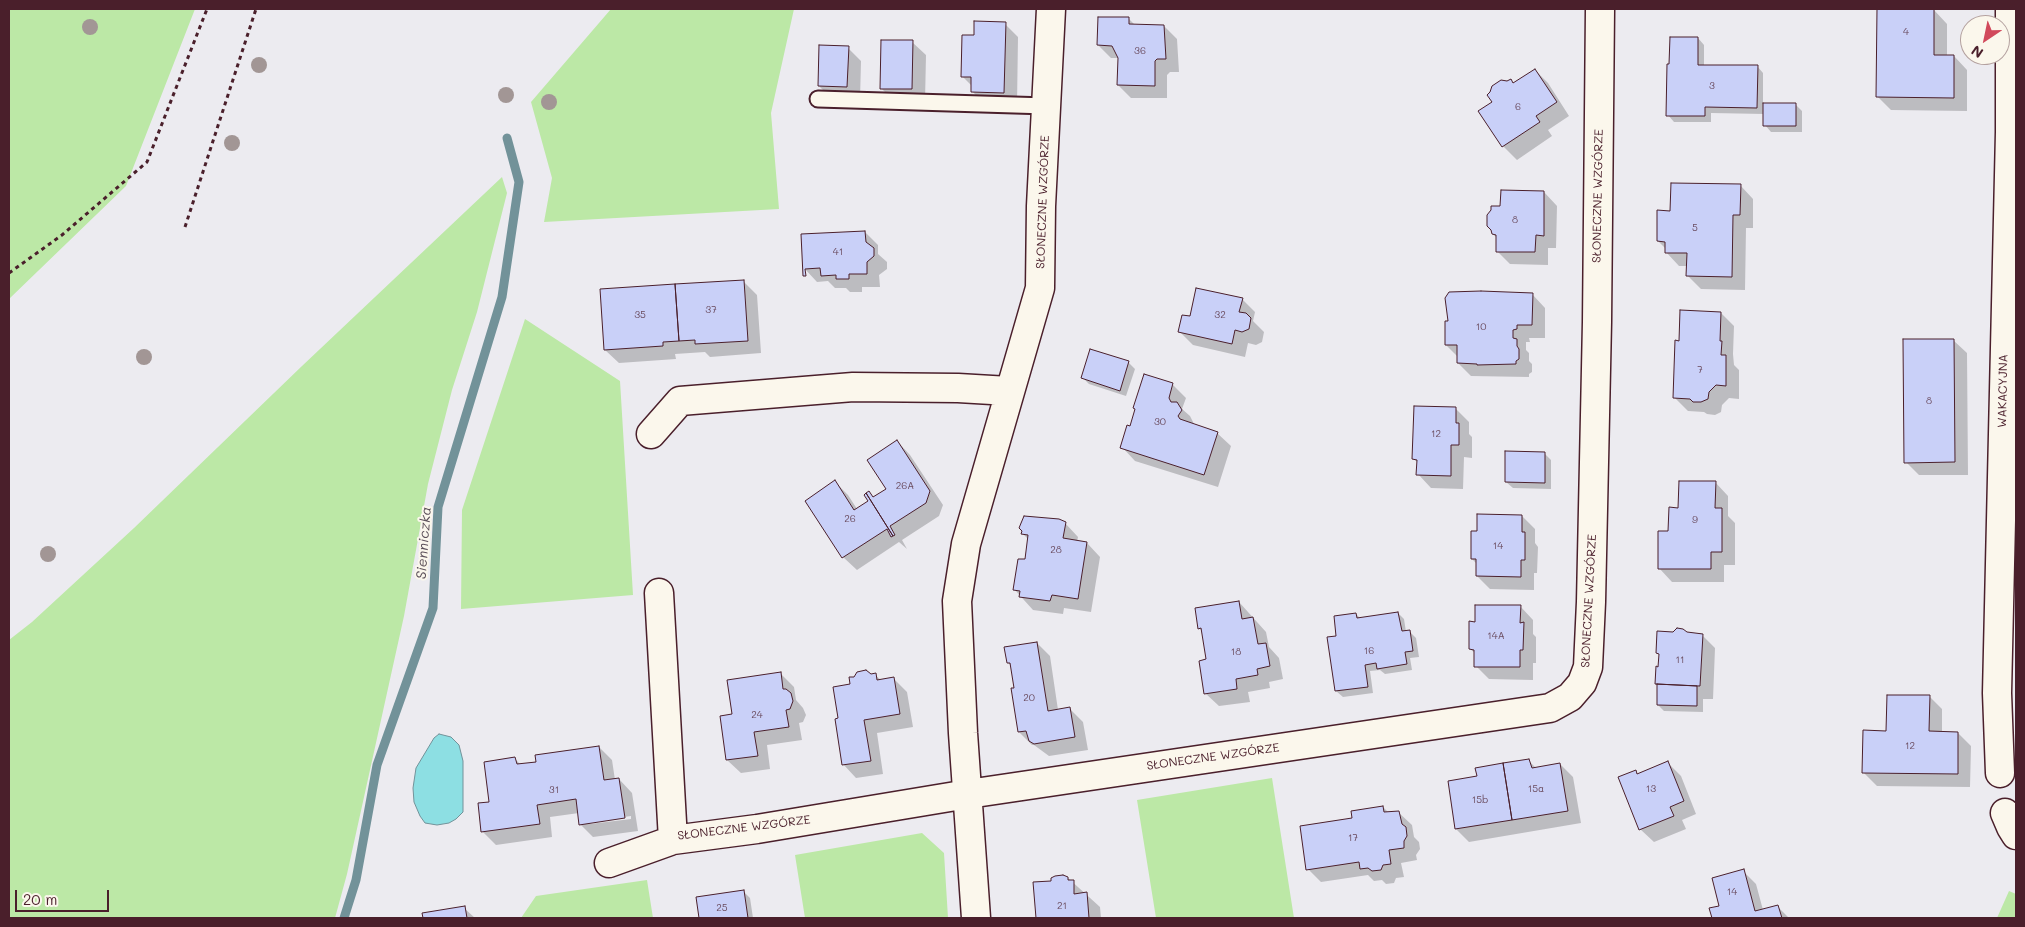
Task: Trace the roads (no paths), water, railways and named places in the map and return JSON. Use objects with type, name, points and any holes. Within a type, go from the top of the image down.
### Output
[{"type":"street","name":"SŁONECZNE WZGÓRZE","points":[[976,918],[963,733],[957,602],[966,544],[1040,288],[1041,206],[1051,9]]},
{"type":"street","name":"SŁONECZNE WZGÓRZE","points":[[659,593],[673,840],[757,829],[968,794],[1550,708],[1570,697],[1582,683],[1588,667],[1591,602],[1597,322],[1600,9]]},
{"type":"street","name":"WAKACYJNA","points":[[2000,773],[1996,693],[2010,132],[2010,9]]},
{"type":"street","points":[[651,434],[680,401],[853,387],[958,388],[1009,391]]},
{"type":"street","points":[[609,863],[673,840]]},
{"type":"lane","points":[[818,99],[1047,106]]},
{"type":"water","points":[[439,734],[451,737],[459,745],[463,761],[463,812],[449,823],[437,825],[425,823],[420,816],[414,802],[413,788],[416,768],[434,738]]},
{"type":"waterway","name":"Sienniczka","points":[[344,918],[356,880],[377,765],[433,608],[438,507],[502,297],[519,182],[507,138]]}]
